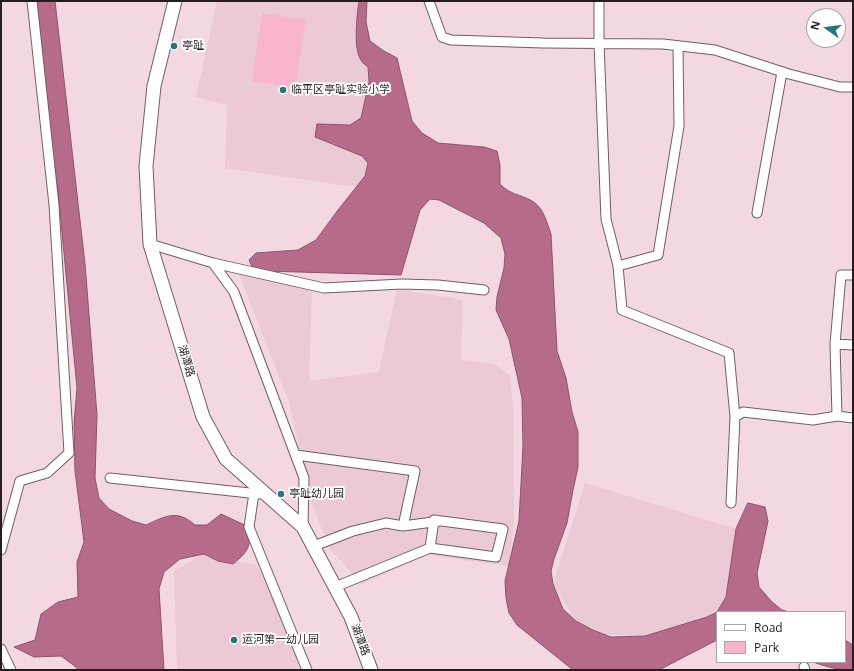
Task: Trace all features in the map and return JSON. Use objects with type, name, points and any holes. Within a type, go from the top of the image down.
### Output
[{"type":"street","points":[[1,550],[20,481],[47,473],[69,453],[54,205],[32,1]]},
{"type":"street","name":"湖潭路","points":[[175,1],[154,86],[146,166],[150,244],[203,417],[226,459],[260,494],[304,527],[351,617],[371,670]]},
{"type":"street","points":[[429,1],[442,38],[451,40],[663,44],[714,50],[782,72],[840,87],[853,87]]},
{"type":"street","points":[[599,1],[599,43],[606,219],[618,266],[622,310],[729,353],[735,417],[731,504]]},
{"type":"street","points":[[618,266],[658,255],[679,126],[678,46]]},
{"type":"street","points":[[757,213],[782,72]]},
{"type":"street","points":[[150,244],[213,264],[324,288],[402,284],[438,285],[484,290]]},
{"type":"street","points":[[213,264],[234,292],[304,478],[304,527]]},
{"type":"street","points":[[837,416],[835,344],[841,275],[853,275]]},
{"type":"street","points":[[835,344],[853,345]]},
{"type":"street","points":[[735,417],[743,412],[813,420],[837,416],[853,418]]},
{"type":"street","points":[[296,455],[415,471],[403,526]]},
{"type":"street","points":[[110,478],[260,494],[249,527],[307,670]]},
{"type":"street","points":[[430,548],[437,521]]},
{"type":"street","points":[[314,546],[353,531],[386,523],[403,526],[437,521],[503,529],[496,557],[430,548],[335,587]]},
{"type":"street","points":[[1,649],[11,670]]},
{"type":"shaded area","points":[[36,1],[55,1],[85,264],[97,415],[95,478],[99,498],[109,509],[132,521],[146,525],[166,517],[177,516],[189,520],[195,525],[207,525],[221,514],[249,527],[250,539],[248,548],[246,552],[233,564],[218,561],[204,554],[180,559],[164,572],[159,589],[164,670],[78,670],[61,656],[34,657],[14,647],[35,640],[41,614],[58,602],[78,597],[77,562],[84,542],[75,471],[74,423],[77,388],[58,191],[36,30]]},
{"type":"shaded area","name":"临平区亭趾实验小学","points":[[217,1],[359,1],[357,49],[361,60],[368,67],[369,82],[361,118],[350,125],[317,124],[315,137],[362,156],[369,163],[365,176],[356,187],[225,168],[227,105],[196,97]]},
{"type":"shaded area","points":[[359,1],[367,1],[366,22],[370,41],[397,58],[412,121],[422,133],[438,143],[484,147],[497,151],[500,165],[500,184],[509,191],[531,200],[541,209],[545,217],[551,234],[557,351],[566,378],[572,412],[578,432],[578,467],[567,523],[551,571],[553,584],[563,609],[576,621],[611,637],[645,636],[707,617],[716,612],[716,641],[659,670],[573,670],[517,625],[509,613],[505,581],[519,521],[523,446],[522,398],[509,339],[496,310],[497,297],[504,268],[505,254],[501,238],[484,223],[439,200],[430,199],[420,210],[401,275],[264,271],[253,269],[249,260],[256,253],[298,250],[316,240],[365,176],[368,163],[362,156],[315,137],[317,124],[350,125],[361,118],[369,82],[368,67],[363,63],[357,48],[357,14]]},
{"type":"shaded area","points":[[237,269],[312,288],[309,381],[379,372],[397,289],[463,300],[461,360],[494,364],[510,376],[514,414],[514,518],[509,566],[427,555],[362,584],[330,549],[312,505],[289,402]]},
{"type":"shaded area","points":[[585,483],[736,529],[726,597],[722,606],[707,617],[645,636],[604,634],[576,621],[553,584]]},
{"type":"shaded area","points":[[748,503],[765,507],[768,521],[757,573],[759,587],[772,602],[786,611],[718,611],[726,597],[736,529]]},
{"type":"shaded area","name":"运河第一幼儿园","points":[[204,554],[256,565],[285,611],[299,670],[177,670],[174,571]]},
{"type":"shaded area","points":[[846,641],[853,645],[853,670],[833,668],[816,663],[846,663]]},
{"type":"green space","points":[[262,13],[306,20],[295,87],[252,81]]},
{"type":"place","name":"亭趾","points":[[174,46]]},
{"type":"place","name":"临平区亭趾实验小学","points":[[283,90]]},
{"type":"place","name":"亭趾幼儿园","points":[[281,494]]},
{"type":"place","name":"运河第一幼儿园","points":[[234,640]]}]
